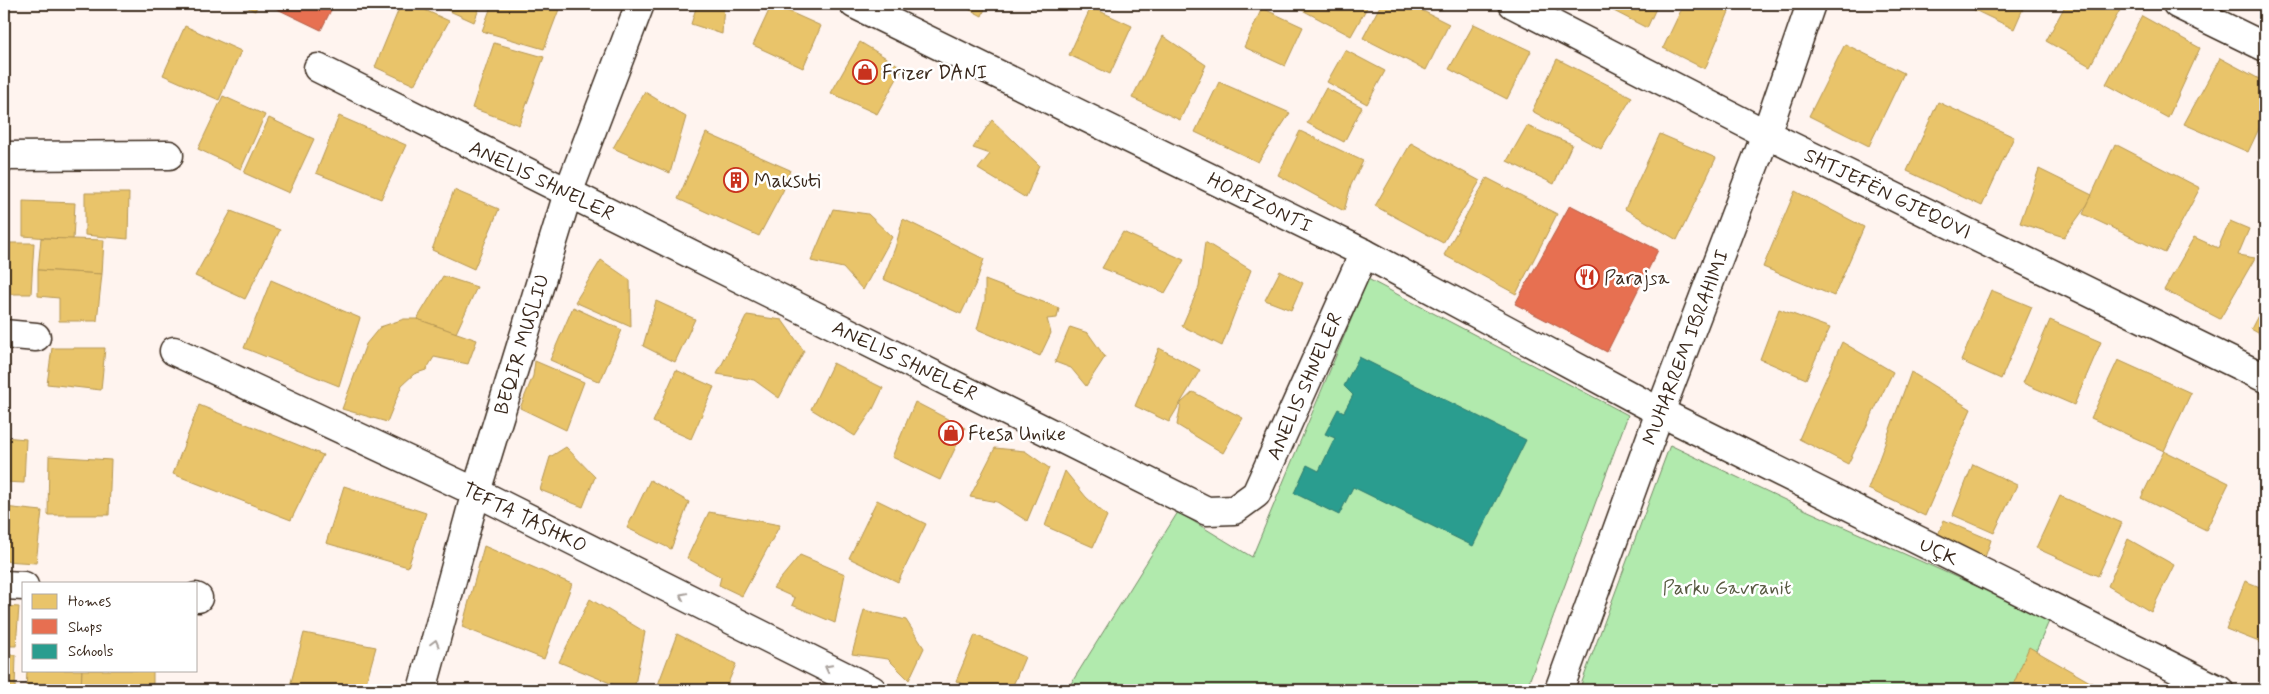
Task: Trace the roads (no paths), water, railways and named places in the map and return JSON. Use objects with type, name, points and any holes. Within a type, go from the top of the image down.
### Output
[{"type":"street","name":"BEQIR MUSLIU","points":[[422,690],[476,492],[568,193],[640,4]]},
{"type":"street","name":"HORIZONTI","points":[[854,4],[1364,253],[1660,412]]},
{"type":"street","name":"SHTJEFËN GJEQOVI","points":[[1513,4],[1766,134],[2265,378]]},
{"type":"street","name":"MUHARREM IBRAHIMI","points":[[1559,690],[1660,412],[1766,134],[1811,4]]},
{"type":"street","points":[[2177,4],[2265,47]]},
{"type":"street","name":"ANELIS SHNELER","points":[[318,68],[1207,511],[1234,510],[1256,494],[1364,253]]},
{"type":"street","points":[[4,156],[169,155]]},
{"type":"street","points":[[4,334],[36,337]]},
{"type":"street","name":"TEFTA TASHKO","points":[[174,351],[476,492],[872,690]]},
{"type":"street","name":"UÇK","points":[[1660,412],[2218,690]]},
{"type":"street","points":[[4,585],[22,586]]},
{"type":"place","name":"Frizer DANI","points":[[865,72]]},
{"type":"place","name":"Maksuti","points":[[736,180]]},
{"type":"place","name":"Parajsa","points":[[1587,277]]},
{"type":"place","name":"Ftesa Unike","points":[[951,433]]},
{"type":"park label","name":"Parku Gavranit","points":[[1727,587]]}]
